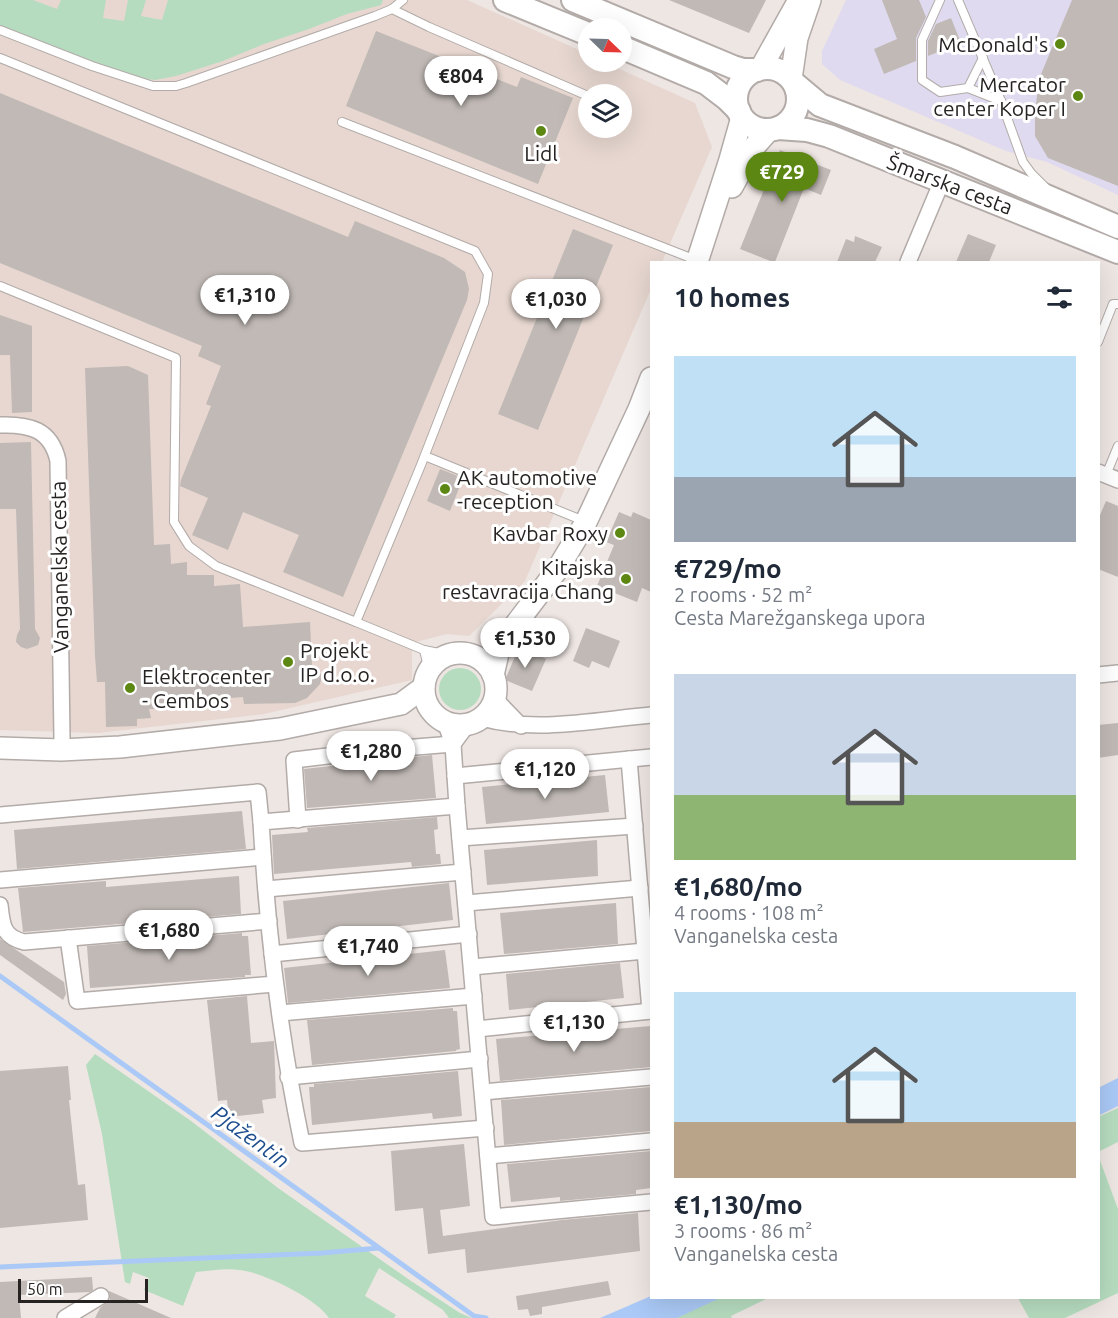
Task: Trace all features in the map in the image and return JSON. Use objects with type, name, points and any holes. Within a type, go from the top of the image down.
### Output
[{"type":"main road","points":[[505,0],[578,30]]},
{"type":"main road","points":[[573,0],[727,65],[743,70],[774,68],[793,81],[798,94],[798,105],[787,122],[774,129],[754,127],[720,93],[706,83],[632,52]]},
{"type":"main road","points":[[740,114],[736,101],[741,82],[759,69]]},
{"type":"main road","name":"Šmarska cesta","points":[[793,81],[820,105],[955,157],[1118,227]]},
{"type":"main road","name":"Šmarska cesta","points":[[774,129],[818,133],[1118,252]]},
{"type":"street","points":[[759,69],[799,0]]},
{"type":"street","points":[[793,81],[797,38],[810,0]]},
{"type":"street","points":[[697,261],[729,163],[740,114]]},
{"type":"street","points":[[697,261],[742,167],[754,147],[774,129]]},
{"type":"street","points":[[908,261],[942,181]]},
{"type":"street","points":[[493,675],[500,645],[552,578],[586,522],[650,381]]},
{"type":"street","name":"Vanganelska cesta","points":[[0,424],[26,425],[37,430],[48,439],[55,450],[58,461],[61,750]]},
{"type":"street","points":[[474,656],[500,645]]},
{"type":"street","points":[[297,820],[294,760],[453,744],[474,721],[490,709],[495,699],[496,687],[493,675],[485,663],[466,654],[449,655],[435,664],[427,679],[401,704]]},
{"type":"street","points":[[1100,675],[1118,673]]},
{"type":"street","points":[[427,679],[426,700],[438,716],[453,744],[494,1217],[650,1202]]},
{"type":"street","points":[[495,699],[521,726]]},
{"type":"street","points":[[0,748],[61,750],[120,747],[280,729],[401,704],[438,716],[455,725],[474,721],[521,726],[650,715]]},
{"type":"street","points":[[455,776],[650,757]]},
{"type":"street","points":[[629,759],[650,1001]]},
{"type":"street","points":[[0,815],[258,792],[275,984],[288,1077],[302,1143],[486,1128]]},
{"type":"street","points":[[261,822],[457,806]]},
{"type":"street","points":[[460,838],[635,826]]},
{"type":"street","points":[[0,880],[263,857]]},
{"type":"street","points":[[266,889],[463,872]]},
{"type":"street","points":[[466,903],[640,888]]},
{"type":"street","points":[[0,905],[1,923],[12,939],[24,942],[269,921]]},
{"type":"street","points":[[272,954],[469,934]]},
{"type":"street","points":[[68,939],[77,1001],[275,984]]},
{"type":"street","points":[[472,967],[645,951]]},
{"type":"street","points":[[280,1013],[474,996]]},
{"type":"street","points":[[477,1029],[650,1011]]},
{"type":"street","points":[[288,1077],[480,1059]]},
{"type":"street","points":[[483,1092],[650,1077]]},
{"type":"street","points":[[488,1156],[650,1141]]},
{"type":"street","points":[[65,1318],[100,1296]]},
{"type":"lane","points":[[0,30],[92,66],[153,86],[165,87],[186,83],[392,9],[403,0]]},
{"type":"lane","points":[[940,0],[922,40],[922,80],[940,92],[968,88],[1001,101]]},
{"type":"lane","name":"Šmarska cesta","points":[[958,0],[1001,101],[1023,162],[1047,188],[1050,198]]},
{"type":"lane","points":[[392,9],[578,92]]},
{"type":"lane","points":[[0,58],[475,251],[488,274],[484,303],[425,456],[356,622]]},
{"type":"lane","points":[[968,88],[983,58]]},
{"type":"lane","points":[[342,122],[694,261]]},
{"type":"lane","points":[[0,286],[176,358],[174,522],[189,546],[216,566],[424,650],[449,655]]},
{"type":"lane","points":[[1100,337],[1113,304],[1118,304]]},
{"type":"lane","points":[[1107,476],[1118,446]]},
{"type":"lane","points":[[425,456],[586,522]]},
{"type":"lane","points":[[424,650],[427,679]]},
{"type":"shaded area","points":[[0,0],[467,0],[578,50],[578,72],[626,72],[695,103],[712,147],[662,261],[650,261],[650,291],[525,581],[469,636],[447,634],[412,643],[412,680],[264,714],[98,733],[0,730]]},
{"type":"shaded area","points":[[846,0],[1118,0],[1118,195],[1047,162],[1006,151],[840,80],[822,64],[822,51]]},
{"type":"green space","points":[[0,0],[33,0],[57,9],[61,0],[106,0],[103,18],[124,21],[128,0],[146,0],[141,16],[162,20],[168,0],[383,0],[381,5],[347,14],[223,61],[155,80],[138,78],[0,26]]},
{"type":"green space","points":[[460,668],[475,674],[481,689],[475,704],[460,710],[445,704],[439,689],[445,674]]},
{"type":"green space","points":[[95,1054],[191,1121],[278,1188],[411,1281],[460,1313],[472,1318],[449,1318],[443,1310],[379,1268],[365,1296],[396,1315],[394,1318],[329,1318],[313,1302],[288,1287],[239,1270],[196,1272],[183,1306],[144,1290],[149,1278],[133,1272],[130,1284],[125,1282],[102,1134],[86,1065]]},
{"type":"green space","points":[[1118,1108],[1118,1142],[1100,1151],[1100,1116]]},
{"type":"green space","points":[[1100,1160],[1118,1209],[1118,1293],[1065,1318],[1029,1318],[1019,1299],[1100,1299]]},
{"type":"green space","points":[[706,1299],[766,1299],[731,1316],[732,1318],[663,1318]]},
{"type":"water","points":[[1118,1078],[1118,1106],[1100,1115],[1100,1087]]},
{"type":"water","points":[[650,1296],[650,1299],[718,1299],[677,1318],[600,1318]]},
{"type":"building","points":[[669,0],[766,0],[749,33]]},
{"type":"building","points":[[882,0],[919,0],[926,17],[916,38],[916,61],[884,74],[874,49],[897,39]]},
{"type":"building","name":"Mercator center Koper I","points":[[1072,0],[1118,0],[1118,186],[1048,158],[1035,136],[1039,79]]},
{"type":"building","points":[[951,18],[961,43],[928,56],[928,41],[936,24]]},
{"type":"building","points":[[376,31],[517,87],[521,77],[573,98],[538,184],[346,106]]},
{"type":"building","points":[[0,93],[348,237],[355,221],[444,258],[465,272],[469,289],[467,300],[343,597],[283,572],[299,535],[243,512],[228,550],[192,535],[208,498],[180,486],[181,480],[211,406],[206,404],[221,366],[198,356],[202,346],[0,263]]},
{"type":"building","points":[[780,150],[831,170],[821,195],[804,188],[775,261],[740,249]]},
{"type":"building","points":[[573,229],[613,245],[538,430],[498,414]]},
{"type":"building","points":[[968,234],[996,245],[989,261],[956,261]]},
{"type":"building","points":[[855,236],[882,247],[875,261],[837,261],[846,239],[854,242]]},
{"type":"building","points":[[0,315],[32,326],[32,412],[12,413],[10,355],[0,355]]},
{"type":"building","points":[[128,366],[148,375],[154,545],[170,544],[171,564],[187,562],[187,575],[214,575],[214,586],[240,584],[243,627],[310,622],[312,667],[322,676],[320,684],[307,698],[295,703],[244,704],[243,697],[156,704],[156,709],[149,709],[151,718],[137,719],[137,726],[106,727],[105,682],[97,682],[95,656],[85,368]]},
{"type":"building","points":[[31,442],[35,629],[40,638],[38,645],[27,649],[16,642],[20,629],[16,509],[0,509],[0,443]]},
{"type":"building","name":"AK automotive -reception","points":[[440,469],[463,478],[450,511],[427,501]]},
{"type":"building","points":[[1106,501],[1118,506],[1118,577],[1100,570],[1100,515]]},
{"type":"building","points":[[619,512],[631,517],[633,512],[650,520],[650,592],[642,588],[637,602],[597,586],[614,545],[606,542]]},
{"type":"building","points":[[586,628],[620,641],[609,668],[592,661],[589,668],[573,661]]},
{"type":"building","points":[[519,647],[546,659],[532,691],[505,680]]},
{"type":"building","points":[[1118,723],[1118,755],[1100,758],[1100,725]]},
{"type":"building","points":[[432,755],[436,798],[307,808],[304,769]]},
{"type":"building","points":[[605,775],[609,812],[486,824],[482,787]]},
{"type":"building","points":[[242,811],[246,849],[17,869],[14,830]]},
{"type":"building","points":[[437,817],[438,829],[434,830],[436,854],[440,854],[441,864],[412,867],[411,862],[274,874],[272,835],[308,832],[307,828]]},
{"type":"building","points":[[597,840],[598,876],[487,885],[484,850]]},
{"type":"building","points":[[239,876],[241,914],[23,932],[18,888],[106,881],[106,887]]},
{"type":"building","points":[[449,883],[453,920],[287,939],[283,901]]},
{"type":"building","points":[[616,903],[618,944],[504,954],[500,913]]},
{"type":"building","points":[[242,933],[242,936],[248,936],[251,975],[90,988],[87,946]]},
{"type":"building","points":[[0,939],[64,982],[66,994],[63,1000],[0,955]]},
{"type":"building","points":[[445,950],[450,988],[288,1003],[284,968]]},
{"type":"building","points":[[620,963],[624,998],[509,1010],[506,974]]},
{"type":"building","points":[[247,996],[251,1043],[274,1041],[276,1098],[262,1100],[264,1113],[229,1117],[227,1100],[218,1101],[207,1000]]},
{"type":"building","points":[[453,1008],[453,1011],[457,1011],[460,1049],[456,1051],[312,1065],[307,1020]]},
{"type":"building","points":[[650,1026],[650,1067],[500,1081],[496,1039]]},
{"type":"building","points":[[68,1066],[71,1100],[69,1100],[78,1185],[85,1184],[88,1220],[0,1228],[0,1071]]},
{"type":"building","points":[[458,1071],[462,1116],[433,1119],[432,1113],[312,1125],[309,1087],[314,1087],[314,1084]]},
{"type":"building","points":[[650,1087],[650,1131],[504,1145],[501,1100]]},
{"type":"building","points":[[464,1144],[470,1206],[440,1210],[443,1236],[562,1220],[638,1213],[640,1251],[467,1273],[465,1249],[428,1254],[423,1208],[395,1211],[391,1151]]},
{"type":"building","points":[[650,1151],[650,1188],[636,1190],[636,1194],[560,1201],[560,1197],[511,1202],[507,1164]]},
{"type":"building","points":[[92,1277],[93,1290],[90,1292],[19,1295],[21,1318],[0,1318],[0,1282]]},
{"type":"building","points":[[608,1281],[611,1295],[542,1307],[542,1314],[530,1316],[528,1309],[518,1310],[516,1296]]},
{"type":"building","points":[[109,1291],[171,1318],[95,1318],[100,1308],[110,1300]]},
{"type":"waterway","name":"Pjažentin","points":[[0,976],[474,1316],[486,1318]]},
{"type":"waterway","points":[[0,1267],[322,1253],[379,1248]]},
{"type":"place","name":"McDonald's","points":[[1060,44]]},
{"type":"place","name":"Mercator center Koper I","points":[[1078,96]]},
{"type":"place","name":"Lidl","points":[[541,131]]},
{"type":"place","name":"AK automotive -reception","points":[[445,489]]},
{"type":"place","name":"Kavbar Roxy","points":[[620,533]]},
{"type":"place","name":"Kitajska restavracija Chang","points":[[626,579]]},
{"type":"place","name":"Projekt IP d.o.o.","points":[[288,662]]},
{"type":"place","name":"Elektrocenter - Cembos","points":[[130,688]]}]
